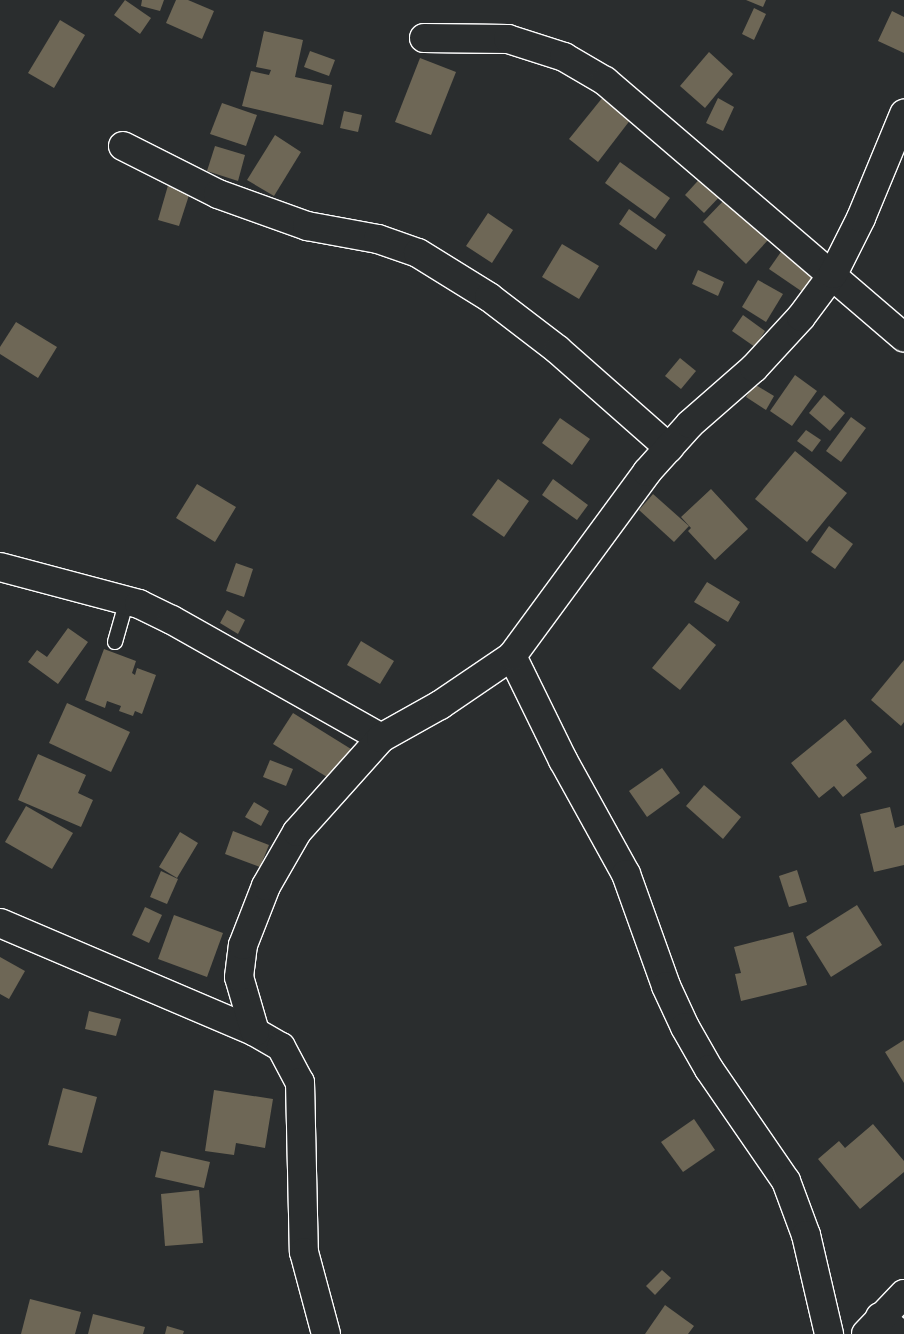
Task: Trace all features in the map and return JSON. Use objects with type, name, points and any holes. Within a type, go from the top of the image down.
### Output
[{"type":"street","points":[[424,38],[508,40],[564,57],[605,81],[661,126],[904,337]]},
{"type":"street","points":[[255,1032],[239,977],[243,944],[266,886],[297,832],[381,738],[440,705],[512,656],[647,472],[690,424],[754,368],[801,317],[833,274],[862,218],[904,114]]},
{"type":"street","points":[[124,146],[218,194],[307,226],[378,239],[418,253],[489,297],[558,350],[669,448]]},
{"type":"street","points":[[0,567],[127,600],[172,620],[381,738]]},
{"type":"street","points":[[512,656],[563,760],[626,874],[666,986],[685,1026],[709,1069],[786,1181],[806,1235],[830,1334]]},
{"type":"street","points":[[0,922],[255,1032],[281,1047],[300,1082],[304,1252],[326,1334]]},
{"type":"street","points":[[882,1328],[904,1294]]},
{"type":"lane","points":[[115,642],[127,600]]},
{"type":"building","points":[[125,0],[151,18],[140,34],[114,15]]},
{"type":"building","points":[[142,0],[164,0],[160,11],[141,6]]},
{"type":"building","points":[[176,0],[188,0],[214,11],[202,39],[166,23]]},
{"type":"building","points":[[746,0],[766,0],[763,7]]},
{"type":"building","points":[[754,8],[766,14],[754,40],[742,34]]},
{"type":"building","points":[[892,11],[904,17],[904,53],[878,41]]},
{"type":"building","points":[[60,20],[85,35],[54,88],[28,73]]},
{"type":"building","points":[[264,31],[303,40],[295,77],[332,85],[323,125],[242,106],[251,71],[269,75],[271,70],[256,67]]},
{"type":"building","points":[[310,51],[335,60],[329,76],[304,67]]},
{"type":"building","points":[[709,52],[733,74],[705,108],[680,86]]},
{"type":"building","points":[[420,58],[456,72],[431,135],[395,122]]},
{"type":"building","points":[[603,97],[631,119],[598,162],[569,139]]},
{"type":"building","points":[[718,98],[734,107],[723,131],[706,123]]},
{"type":"building","points":[[222,103],[257,115],[246,146],[210,134]]},
{"type":"building","points":[[344,111],[362,115],[358,132],[340,128]]},
{"type":"building","points":[[275,135],[301,152],[274,196],[247,180]]},
{"type":"building","points":[[215,146],[245,155],[238,181],[207,171]]},
{"type":"building","points":[[620,162],[670,198],[655,219],[605,183]]},
{"type":"building","points":[[705,173],[725,191],[704,213],[685,195]]},
{"type":"building","points":[[169,182],[191,189],[179,226],[158,220]]},
{"type":"building","points":[[726,198],[769,239],[746,264],[703,222]]},
{"type":"building","points":[[629,209],[666,235],[656,250],[619,224]]},
{"type":"building","points":[[488,213],[513,230],[492,263],[466,246]]},
{"type":"building","points":[[562,244],[599,266],[579,299],[542,277]]},
{"type":"building","points":[[783,249],[821,274],[807,295],[769,269]]},
{"type":"building","points":[[698,270],[724,282],[718,296],[692,284]]},
{"type":"building","points":[[758,280],[783,294],[766,322],[742,307]]},
{"type":"building","points":[[743,315],[765,331],[755,347],[732,331]]},
{"type":"building","points":[[16,322],[57,347],[38,378],[0,354],[0,347]]},
{"type":"building","points":[[680,358],[696,371],[681,389],[665,376]]},
{"type":"building","points":[[795,375],[817,391],[792,426],[770,411]]},
{"type":"building","points":[[754,384],[774,396],[766,410],[746,397]]},
{"type":"building","points":[[824,395],[845,413],[830,431],[809,413]]},
{"type":"building","points":[[851,417],[866,428],[841,462],[826,451]]},
{"type":"building","points":[[560,418],[590,439],[572,465],[542,443]]},
{"type":"building","points":[[806,430],[821,440],[812,452],[797,441]]},
{"type":"building","points":[[795,451],[847,493],[807,542],[755,499]]},
{"type":"building","points":[[498,479],[529,501],[504,537],[472,515]]},
{"type":"building","points":[[553,479],[588,505],[577,520],[542,495]]},
{"type":"building","points":[[197,484],[236,507],[215,542],[176,518]]},
{"type":"building","points":[[711,489],[748,529],[715,560],[688,531],[691,528],[681,517]]},
{"type":"building","points":[[653,494],[689,526],[674,542],[639,510]]},
{"type":"building","points":[[829,526],[853,544],[835,569],[811,552]]},
{"type":"building","points":[[236,563],[253,569],[244,597],[226,591]]},
{"type":"building","points":[[707,582],[740,602],[728,622],[694,602]]},
{"type":"building","points":[[227,610],[245,620],[238,634],[220,623]]},
{"type":"building","points":[[689,623],[716,645],[680,690],[652,668]]},
{"type":"building","points":[[68,628],[88,642],[58,684],[28,662],[37,650],[47,657]]},
{"type":"building","points":[[361,641],[394,661],[380,684],[347,665]]},
{"type":"building","points":[[104,649],[136,661],[132,673],[135,675],[137,668],[156,675],[142,714],[135,711],[133,716],[119,711],[121,706],[107,701],[105,708],[85,700]]},
{"type":"building","points":[[904,660],[904,722],[901,726],[871,700]]},
{"type":"building","points":[[67,703],[130,732],[111,772],[49,743]]},
{"type":"building","points":[[293,713],[351,749],[332,780],[273,744]]},
{"type":"building","points":[[845,719],[872,752],[856,765],[867,778],[843,797],[834,786],[819,798],[791,763]]},
{"type":"building","points":[[38,754],[86,775],[78,793],[93,800],[81,827],[18,800]]},
{"type":"building","points":[[270,760],[293,769],[286,786],[263,777]]},
{"type":"building","points":[[662,768],[680,793],[647,817],[629,791]]},
{"type":"building","points":[[704,785],[741,817],[723,839],[686,806]]},
{"type":"building","points":[[254,802],[269,811],[261,826],[245,817]]},
{"type":"building","points":[[26,806],[73,833],[52,869],[5,842]]},
{"type":"building","points":[[890,807],[895,828],[904,825],[904,865],[874,872],[860,814]]},
{"type":"building","points":[[233,831],[269,845],[260,867],[225,854]]},
{"type":"building","points":[[180,832],[198,843],[177,878],[159,867]]},
{"type":"building","points":[[797,870],[807,902],[789,907],[779,876]]},
{"type":"building","points":[[161,871],[178,879],[167,904],[150,897]]},
{"type":"building","points":[[857,905],[882,945],[831,977],[806,937]]},
{"type":"building","points":[[145,907],[162,915],[149,943],[132,935]]},
{"type":"building","points":[[174,915],[223,933],[207,977],[158,959]]},
{"type":"building","points":[[793,932],[807,985],[741,1001],[735,974],[741,973],[734,947]]},
{"type":"building","points":[[0,957],[25,971],[9,999],[0,994]]},
{"type":"building","points":[[89,1011],[121,1019],[116,1036],[85,1029]]},
{"type":"building","points":[[904,1040],[904,1083],[885,1052]]},
{"type":"building","points":[[63,1088],[97,1097],[82,1153],[48,1145]]},
{"type":"building","points":[[214,1090],[273,1099],[265,1148],[236,1143],[234,1155],[205,1151]]},
{"type":"building","points":[[694,1119],[715,1150],[683,1172],[661,1142]]},
{"type":"building","points":[[873,1124],[904,1161],[904,1172],[860,1209],[818,1159],[839,1141],[845,1148]]},
{"type":"building","points":[[161,1151],[210,1162],[204,1188],[155,1177]]},
{"type":"building","points":[[199,1190],[203,1243],[165,1246],[161,1194]]},
{"type":"building","points":[[662,1270],[671,1278],[655,1295],[646,1286]]},
{"type":"building","points":[[30,1299],[81,1312],[75,1334],[21,1334]]},
{"type":"building","points":[[665,1305],[694,1326],[688,1334],[645,1334]]},
{"type":"building","points":[[93,1314],[145,1327],[143,1334],[88,1334]]},
{"type":"building","points":[[167,1326],[184,1331],[183,1334],[165,1334]]}]
